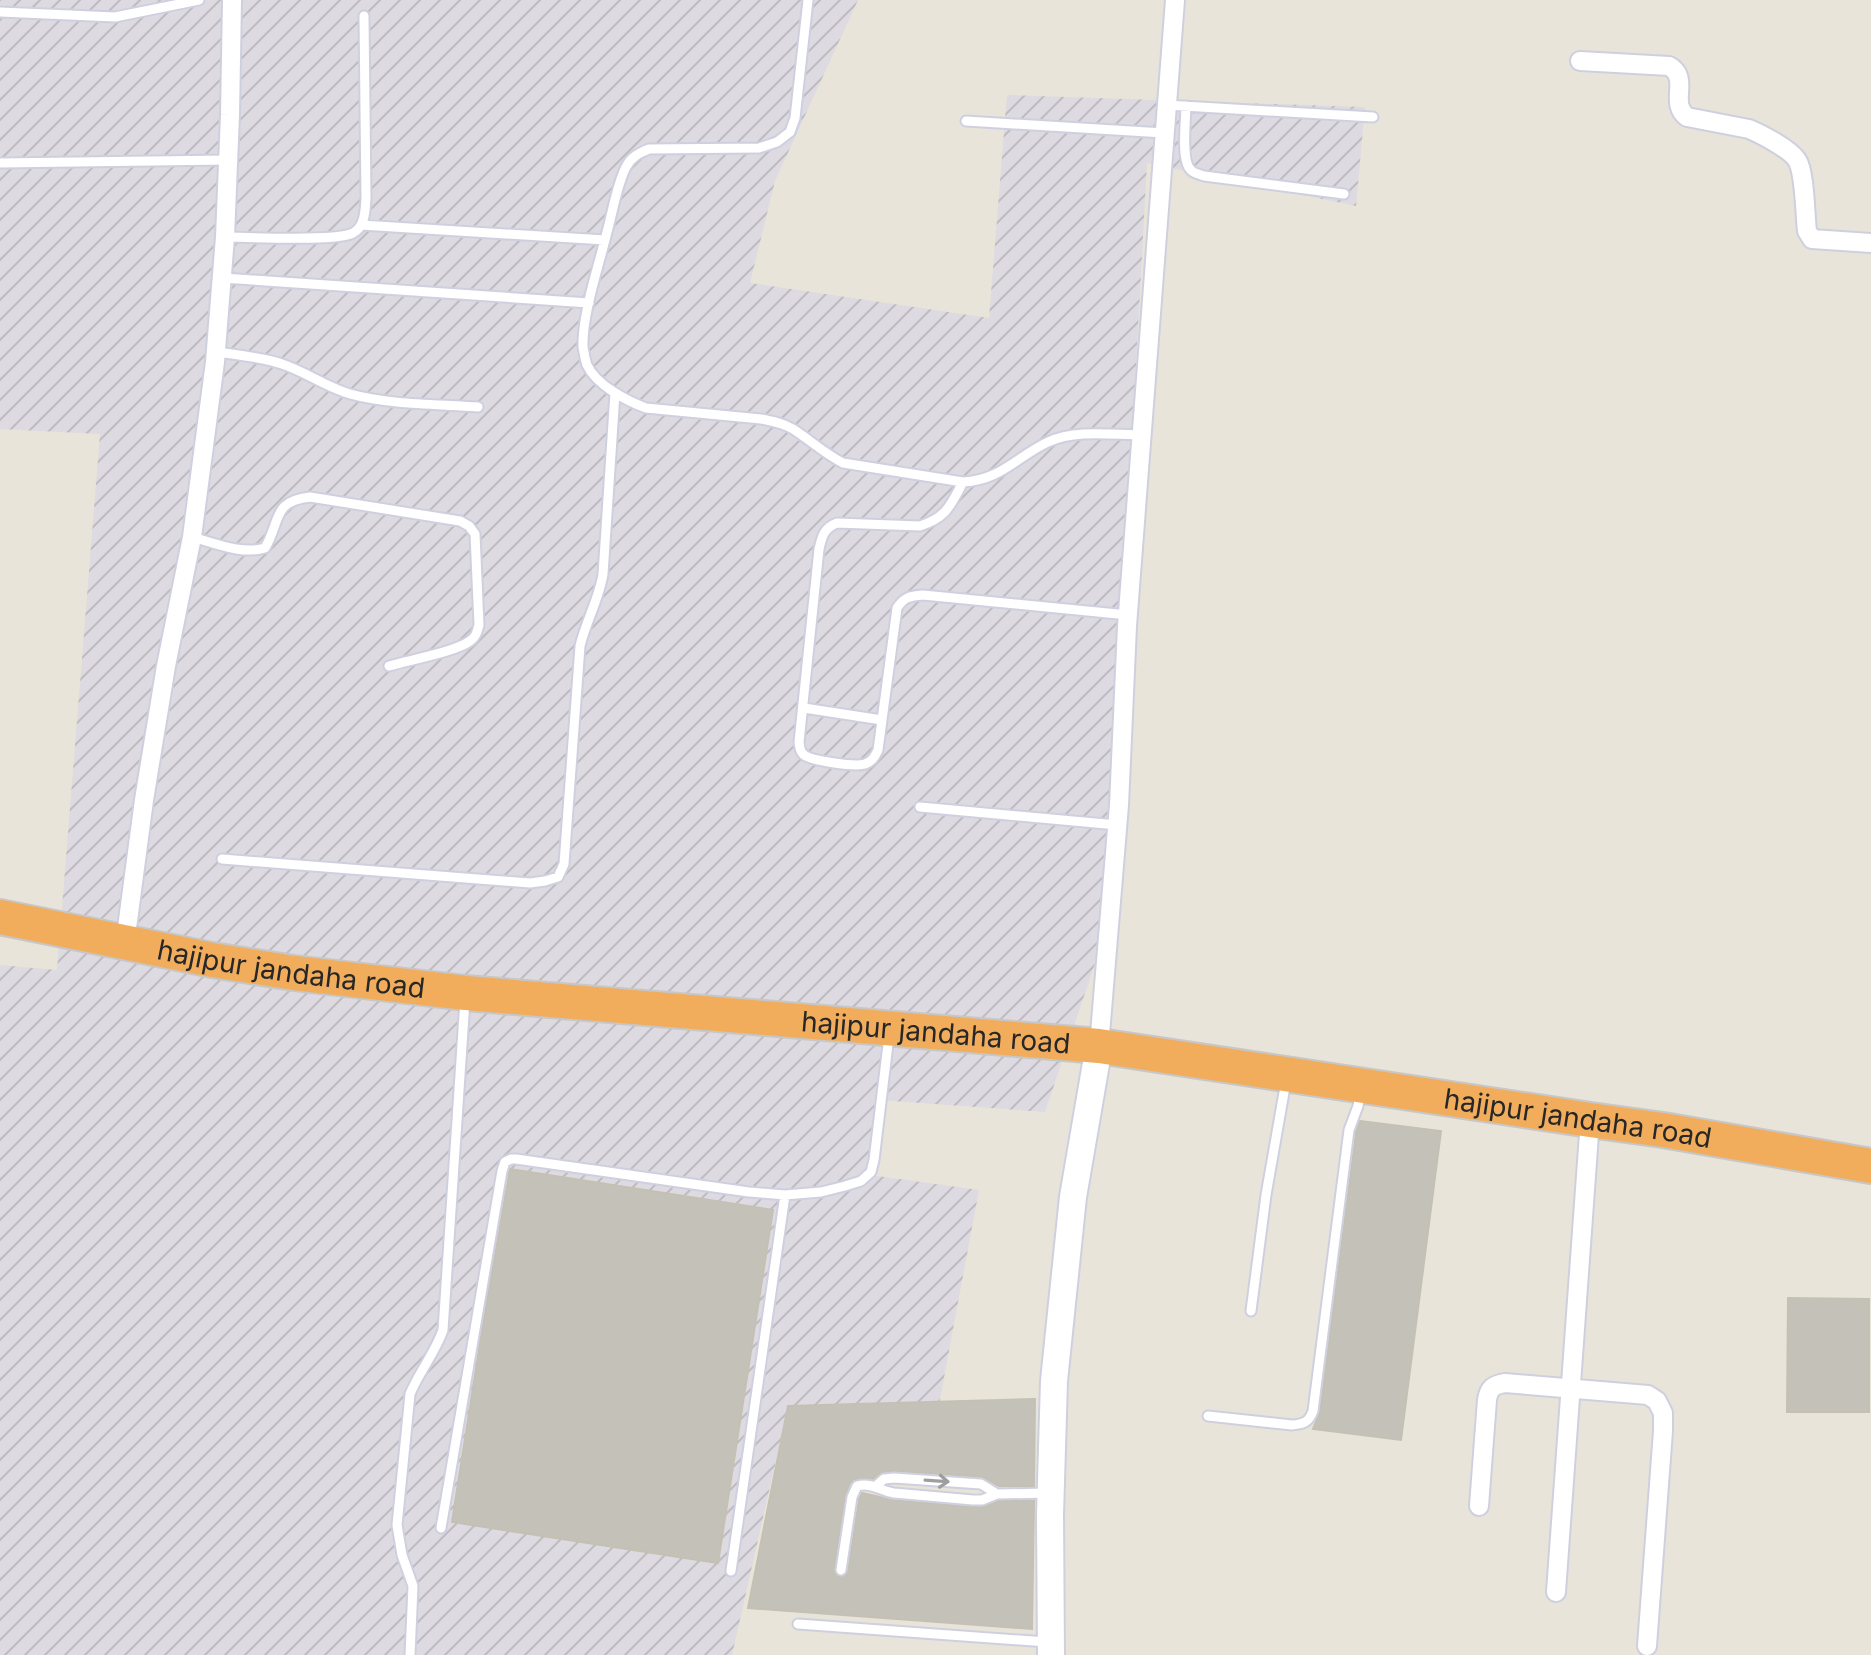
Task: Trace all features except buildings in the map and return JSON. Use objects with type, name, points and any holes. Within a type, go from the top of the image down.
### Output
[{"type":"highway","name":"hajipur jandaha road","points":[[0,917],[261,969],[466,993],[1099,1046],[1663,1130],[1871,1166]]},
{"type":"street","points":[[125,943],[146,785],[192,537],[216,352],[225,237],[232,0]]},
{"type":"street","points":[[1051,1649],[1054,1381],[1066,1254],[1099,1046],[1175,0]]},
{"type":"street","points":[[1580,61],[1674,68],[1678,73],[1679,108],[1682,114],[1758,132],[1796,158],[1802,172],[1807,231],[1812,239],[1871,243]]},
{"type":"street","points":[[1556,1592],[1590,1120]]},
{"type":"street","points":[[1479,1506],[1487,1400],[1489,1390],[1496,1385],[1505,1383],[1648,1395],[1657,1401],[1663,1413],[1663,1431],[1647,1646]]},
{"type":"lane","points":[[0,12],[115,17],[199,0]]},
{"type":"lane","points":[[808,0],[795,118],[790,132],[777,142],[759,148],[649,149],[635,155],[626,165],[589,303],[583,348],[587,365],[596,377],[615,393],[646,408],[779,423],[843,463],[963,482],[993,476],[1047,442],[1064,436],[1143,435]]},
{"type":"lane","points":[[225,237],[346,236],[361,225],[366,199],[364,16]]},
{"type":"lane","points":[[1166,105],[1373,117]]},
{"type":"lane","points":[[1186,106],[1185,153],[1192,172],[1344,194]]},
{"type":"lane","points":[[966,121],[1164,133]]},
{"type":"lane","points":[[0,163],[228,160]]},
{"type":"lane","points":[[361,225],[605,240]]},
{"type":"lane","points":[[223,278],[589,303]]},
{"type":"lane","points":[[216,352],[285,365],[353,395],[478,407]]},
{"type":"lane","points":[[222,859],[530,883],[558,877],[564,864],[580,646],[603,574],[615,393]]},
{"type":"lane","points":[[963,482],[942,517],[932,522],[920,526],[837,523],[828,526],[822,536],[800,749],[803,755],[863,765],[873,760],[878,750],[897,608],[903,599],[923,595],[1128,615]]},
{"type":"lane","points":[[192,537],[242,550],[265,548],[284,506],[294,499],[310,497],[460,521],[469,526],[475,534],[477,634],[459,647],[389,666]]},
{"type":"lane","points":[[804,708],[882,720]]},
{"type":"lane","points":[[920,807],[1117,825]]},
{"type":"lane","points":[[410,1655],[413,1586],[398,1541],[398,1511],[410,1394],[443,1330],[466,993]]},
{"type":"lane","points":[[441,1528],[505,1162],[516,1159],[785,1195],[821,1192],[861,1181],[871,1172],[890,1029]]},
{"type":"lane","points":[[1251,1311],[1266,1195],[1287,1074]]},
{"type":"lane","points":[[1208,1416],[1292,1425],[1311,1418],[1349,1130],[1362,1085]]},
{"type":"lane","points":[[731,1571],[785,1195]]},
{"type":"lane","points":[[876,1486],[884,1479],[908,1479],[981,1484],[997,1494]]},
{"type":"lane","points":[[841,1570],[853,1491],[857,1486],[876,1486],[885,1492],[973,1500],[997,1494],[1051,1493]]},
{"type":"lane","points":[[798,1624],[1051,1649]]},
{"type":"shaded area","points":[[0,0],[858,0],[775,181],[750,283],[989,318],[1007,95],[1365,107],[1356,206],[1147,163],[1105,934],[1045,1112],[879,1100],[870,1175],[979,1190],[935,1426],[788,1407],[732,1655],[0,1655],[0,965],[57,970],[100,434],[0,429]]}]
